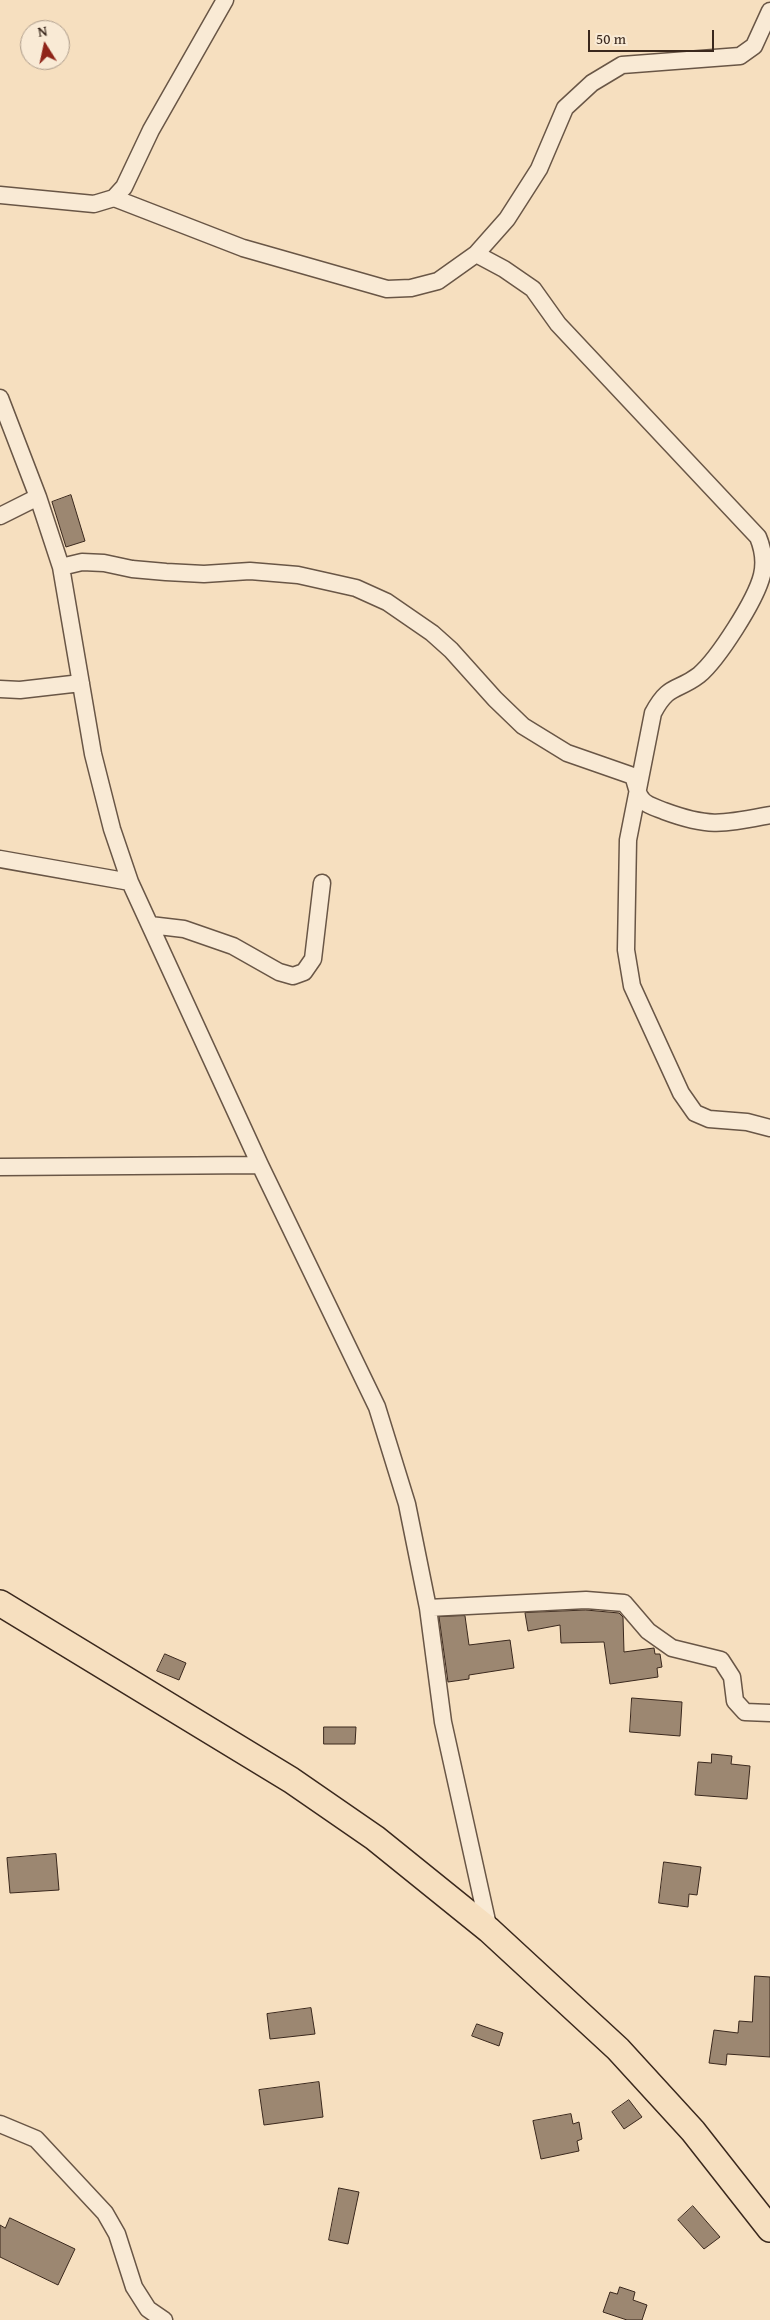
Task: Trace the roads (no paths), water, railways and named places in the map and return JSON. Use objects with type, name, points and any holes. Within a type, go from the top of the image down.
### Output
[{"type":"main road","points":[[0,1603],[291,1780],[375,1838],[489,1930],[618,2049],[693,2131],[770,2229]]},
{"type":"street","points":[[0,195],[94,204],[114,198],[124,187],[151,130],[225,0]]},
{"type":"street","points":[[114,198],[243,248],[387,289],[411,288],[438,281],[476,254],[507,219],[539,169],[565,108],[592,83],[622,65],[740,56],[754,46],[770,11]]},
{"type":"street","points":[[476,254],[504,269],[533,289],[558,324],[758,537],[767,554],[762,575],[745,611],[715,659],[697,676],[670,690],[661,698],[653,713],[637,786],[627,850],[626,950],[632,986],[681,1093],[695,1113],[709,1119],[747,1122],[770,1128]]},
{"type":"street","points":[[0,398],[38,497],[61,566],[93,754],[112,829],[130,882],[260,1165],[377,1407],[407,1504],[428,1608],[442,1722],[489,1930]]},
{"type":"street","points":[[0,516],[38,497]]},
{"type":"street","points":[[61,566],[82,562],[104,563],[166,572],[204,574],[250,571],[298,575],[356,588],[387,602],[432,633],[451,650],[495,700],[523,726],[566,753],[633,776],[641,798],[652,806],[688,820],[708,824],[725,824],[770,815]]},
{"type":"street","points":[[0,689],[20,690],[81,683]]},
{"type":"street","points":[[3,864],[130,882]]},
{"type":"street","points":[[150,925],[184,930],[232,946],[279,972],[294,976],[304,972],[313,959],[322,883]]},
{"type":"street","points":[[0,1166],[260,1165]]},
{"type":"street","points":[[428,1608],[586,1600],[624,1603],[648,1632],[672,1648],[721,1660],[732,1677],[735,1701],[745,1712],[770,1713]]},
{"type":"street","points":[[0,2124],[36,2139],[105,2213],[117,2234],[134,2287],[146,2315],[164,2320]]}]
